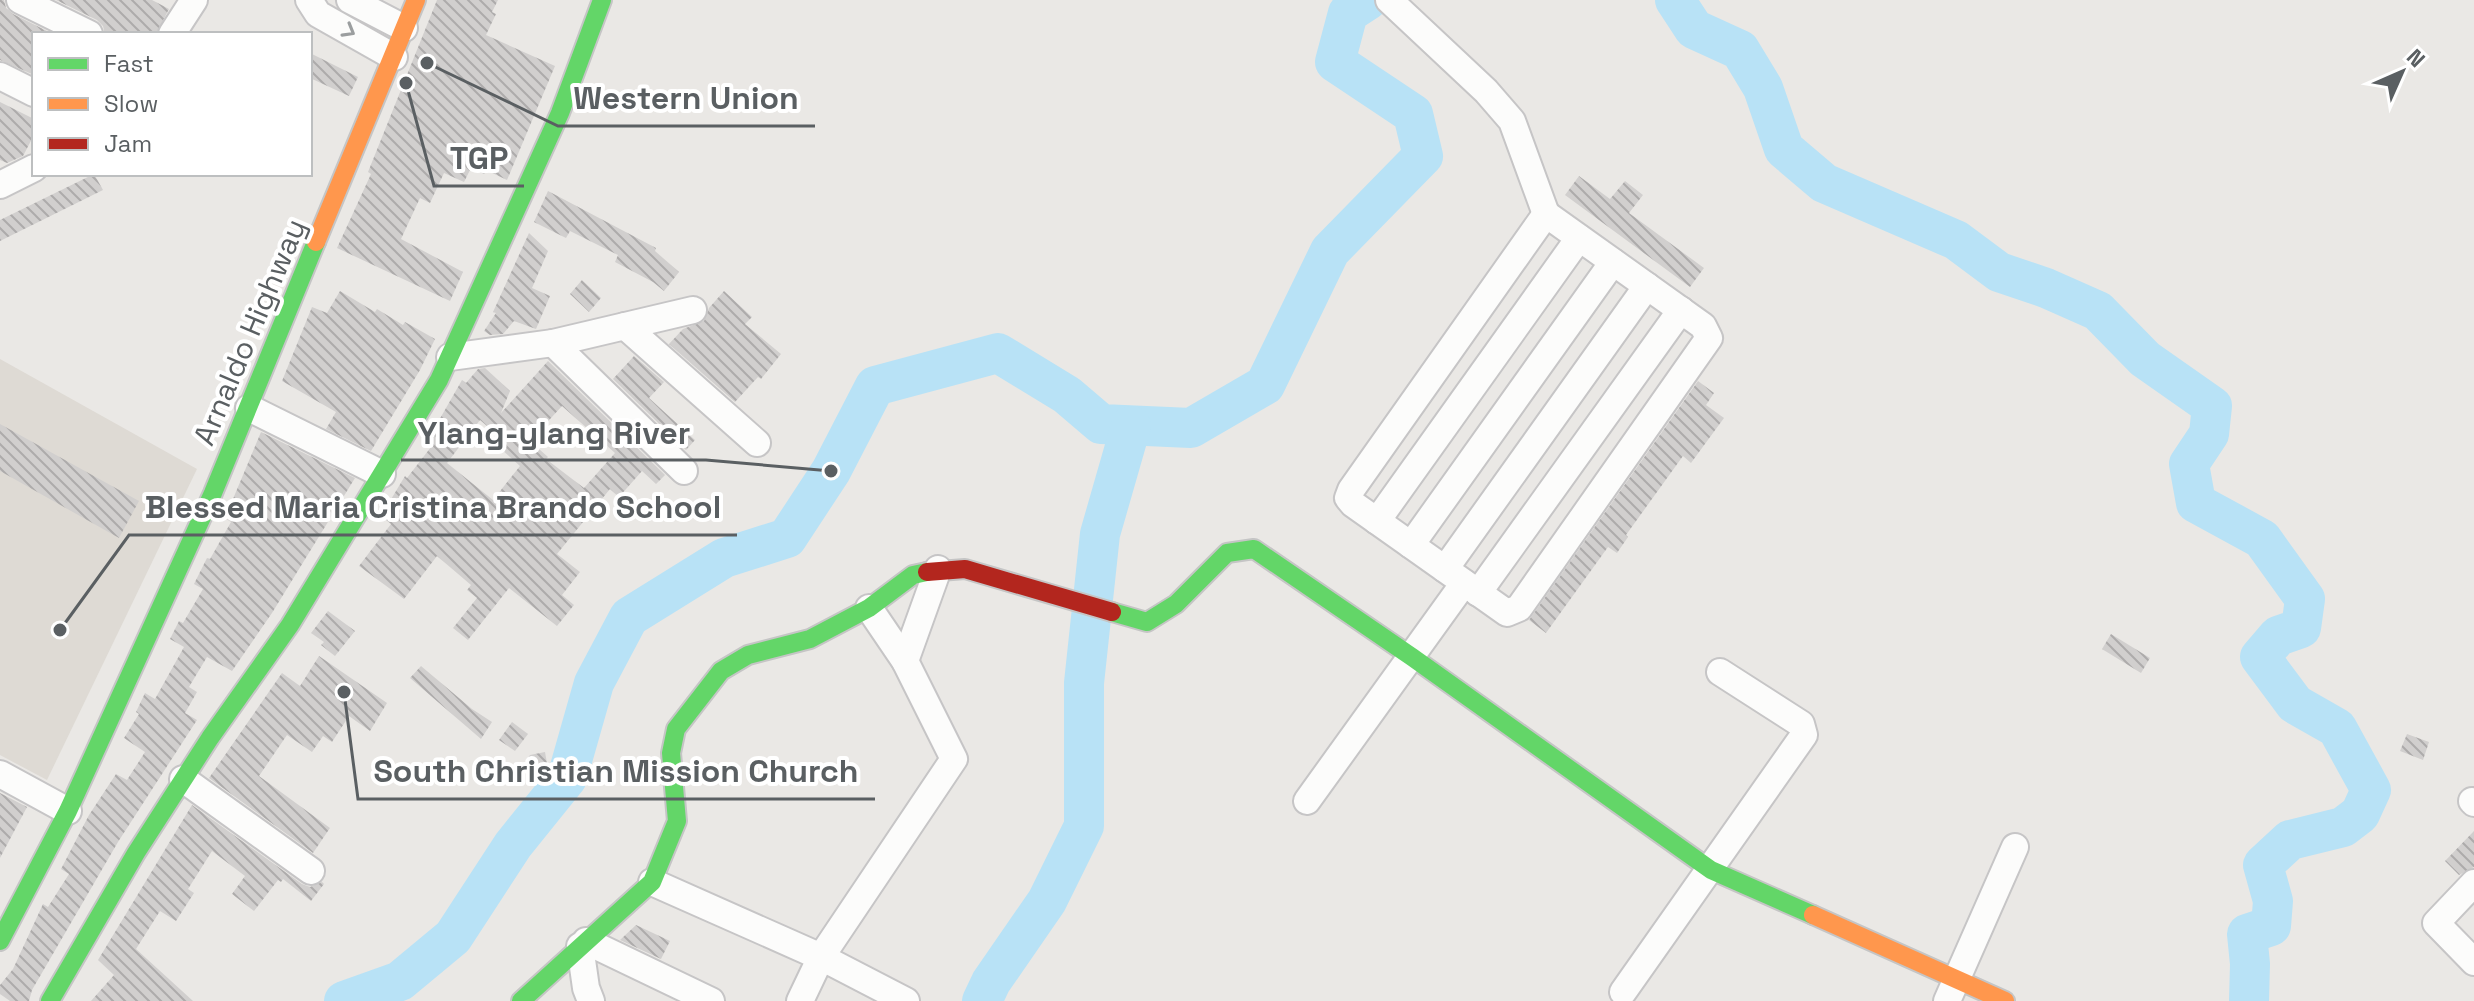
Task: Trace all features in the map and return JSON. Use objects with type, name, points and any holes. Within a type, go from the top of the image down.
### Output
[{"type":"street","points":[[20,0],[85,32]]},
{"type":"street","points":[[309,0],[318,14],[394,57]]},
{"type":"street","points":[[350,0],[404,28]]},
{"type":"street","name":"Arnaldo Highway","points":[[0,941],[68,811],[213,493],[416,0]]},
{"type":"street","points":[[50,1001],[136,853],[183,779],[290,625],[439,380],[560,113],[602,0]]},
{"type":"street","points":[[1389,0],[1486,91],[1512,121],[1546,214],[1707,330],[1707,342],[1519,608],[1507,613],[1353,504],[1349,494],[1546,214]]},
{"type":"street","points":[[173,32],[188,2]]},
{"type":"street","points":[[0,76],[32,92]]},
{"type":"street","points":[[1377,521],[1579,238]]},
{"type":"street","points":[[1411,545],[1613,262]]},
{"type":"street","points":[[1307,801],[1412,657],[1462,582],[1647,286]]},
{"type":"street","points":[[450,357],[553,343],[693,310]]},
{"type":"street","points":[[1462,582],[1681,310]]},
{"type":"street","points":[[625,326],[757,443]]},
{"type":"street","points":[[553,343],[684,471]]},
{"type":"street","points":[[249,408],[382,474]]},
{"type":"street","points":[[521,1001],[652,882],[677,821],[671,753],[676,729],[721,671],[748,655],[810,639],[869,608],[913,575],[938,569],[965,569],[1147,622],[1176,604],[1227,553],[1254,549],[1412,657],[1711,870],[1952,990],[2005,1001]]},
{"type":"street","points":[[905,661],[938,569]]},
{"type":"street","points":[[800,1001],[821,957],[954,759],[905,661],[869,608]]},
{"type":"street","points":[[1623,992],[1804,735],[1801,724],[1720,672]]},
{"type":"street","points":[[0,774],[68,811]]},
{"type":"street","points":[[183,779],[311,871]]},
{"type":"street","points":[[1952,990],[2015,847]]},
{"type":"street","points":[[652,882],[821,957],[894,998]]},
{"type":"street","points":[[2474,883],[2436,923],[2474,962]]},
{"type":"street","points":[[583,943],[586,988],[591,1001]]},
{"type":"street","points":[[583,943],[711,1001]]},
{"type":"shaded area","points":[[0,359],[197,469],[47,780],[0,755]]},
{"type":"building","points":[[0,0],[4,0],[6,8],[13,14],[49,32],[32,32],[32,74],[0,60]]},
{"type":"building","points":[[56,0],[152,0],[169,9],[157,32],[104,32],[97,20]]},
{"type":"building","points":[[437,0],[498,0],[492,12],[496,14],[486,35],[555,66],[507,180],[486,170],[484,174],[471,168],[464,182],[444,173],[430,203],[420,198],[401,239],[463,272],[450,301],[337,248],[371,174],[368,172]]},
{"type":"building","points":[[312,54],[358,77],[349,96],[312,79]]},
{"type":"building","points":[[0,102],[32,118],[32,139],[23,156],[7,163],[0,160]]},
{"type":"building","points":[[90,176],[95,176],[103,190],[0,241],[0,220]]},
{"type":"building","points":[[1579,176],[1610,199],[1625,181],[1643,195],[1629,213],[1704,268],[1690,287],[1565,195]]},
{"type":"building","points":[[548,191],[656,248],[655,251],[679,272],[664,291],[615,262],[618,255],[570,231],[566,238],[534,222]]},
{"type":"building","points":[[529,233],[548,251],[532,288],[550,296],[536,329],[514,321],[503,334],[490,335],[484,331],[496,313],[493,312]]},
{"type":"building","points":[[582,280],[601,298],[589,312],[570,294]]},
{"type":"building","points":[[340,291],[375,312],[377,309],[435,339],[371,451],[326,429],[336,412],[282,381],[312,307],[327,313]]},
{"type":"building","points":[[724,291],[752,317],[745,324],[781,354],[761,379],[758,377],[735,402],[669,344],[683,329],[704,321],[709,308]]},
{"type":"building","points":[[634,356],[664,382],[649,398],[695,440],[686,450],[613,379]]},
{"type":"building","points":[[548,361],[665,475],[656,484],[642,471],[619,497],[610,489],[557,554],[580,572],[562,595],[574,605],[557,626],[509,588],[468,640],[453,628],[477,598],[467,590],[471,585],[437,556],[404,599],[359,566],[391,524],[381,516],[405,476],[407,478],[431,447],[426,443],[462,380],[466,383],[478,369],[485,368],[510,391],[501,413]],"holes":[[[562,406],[615,453],[584,488],[546,459],[548,457],[530,441]],[[480,420],[507,443],[501,449],[520,466],[493,500],[447,463]]]},
{"type":"building","points":[[1698,381],[1714,393],[1706,405],[1724,418],[1691,463],[1683,456],[1626,535],[1628,537],[1617,553],[1608,547],[1546,633],[1529,620]]},
{"type":"building","points":[[0,424],[139,501],[119,538],[0,471]]},
{"type":"building","points":[[261,432],[355,478],[272,613],[232,671],[207,657],[189,687],[197,692],[185,713],[197,720],[118,842],[32,990],[29,1001],[10,1001],[0,994],[0,985],[13,969],[43,904],[48,907],[69,874],[61,869],[89,815],[116,774],[127,780],[145,752],[124,738],[139,714],[136,712],[145,693],[155,699],[184,647],[170,639],[179,621],[183,623],[203,589],[194,584],[231,522],[225,518]]},
{"type":"building","points":[[328,611],[355,631],[335,656],[321,645],[324,642],[311,633]]},
{"type":"building","points":[[2111,634],[2150,658],[2141,673],[2102,649]]},
{"type":"building","points":[[319,656],[387,703],[370,731],[349,716],[332,742],[323,736],[312,752],[287,735],[259,776],[330,828],[313,853],[209,778],[282,673],[300,686]]},
{"type":"building","points":[[421,666],[492,722],[481,739],[410,678]]},
{"type":"building","points":[[512,722],[528,734],[515,751],[499,740]]},
{"type":"building","points":[[2407,734],[2429,742],[2423,760],[2400,751]]},
{"type":"building","points":[[545,752],[548,769],[517,775],[530,755]]},
{"type":"building","points":[[0,793],[27,807],[0,858]]},
{"type":"building","points":[[192,805],[302,884],[310,887],[324,884],[311,901],[283,879],[281,882],[278,880],[254,911],[232,894],[245,876],[212,851],[188,889],[194,893],[176,921],[160,911],[136,949],[193,1001],[91,1001],[114,975],[98,960]]},
{"type":"building","points":[[2474,831],[2474,867],[2459,875],[2445,861]]},
{"type":"building","points":[[636,925],[670,941],[661,959],[620,940]]},
{"type":"waterway","points":[[344,1001],[400,981],[453,937],[513,845],[567,778],[594,683],[629,617],[724,558],[787,538],[831,471],[875,386],[998,353],[1067,395],[1101,424],[1191,428],[1265,385],[1330,251],[1423,156],[1413,114],[1335,62],[1348,13],[1368,0]]},
{"type":"waterway","points":[[1675,0],[1694,29],[1740,50],[1763,88],[1784,149],[1824,183],[1956,240],[1999,272],[2098,311],[2145,359],[2212,406],[2209,434],[2189,464],[2196,503],[2262,539],[2305,599],[2301,628],[2278,636],[2260,657],[2295,704],[2337,728],[2371,790],[2360,814],[2343,827],[2290,840],[2263,865],[2273,901],[2271,926],[2247,934],[2249,1001]]},
{"type":"waterway","points":[[982,1001],[991,982],[1047,901],[1084,826],[1084,683],[1100,534],[1131,426]]},
{"type":"traffic: fast","points":[[50,1001],[136,853],[210,738],[290,625],[439,380],[560,113],[602,0]]},
{"type":"traffic: fast","points":[[0,941],[68,811],[213,493],[316,242]]},
{"type":"traffic: fast","points":[[1112,612],[1147,622],[1176,604],[1227,553],[1254,549],[1412,657],[1711,870],[1813,915]]},
{"type":"traffic: fast","points":[[521,1001],[652,882],[677,821],[671,753],[676,729],[721,671],[748,655],[810,639],[869,608],[913,575],[927,572]]},
{"type":"traffic: slow","points":[[316,242],[416,0]]},
{"type":"traffic: slow","points":[[1813,915],[2005,1001]]},
{"type":"traffic: jam","points":[[927,572],[965,569],[1112,612]]},
{"type":"place","name":"Western Union","points":[[427,63]]},
{"type":"place","name":"TGP","points":[[406,83]]},
{"type":"place","name":"Ylang-ylang River","points":[[831,471]]},
{"type":"place","name":"Blessed Maria Cristina Brando School","points":[[60,630]]},
{"type":"place","name":"South Christian Mission Church","points":[[344,692]]}]
